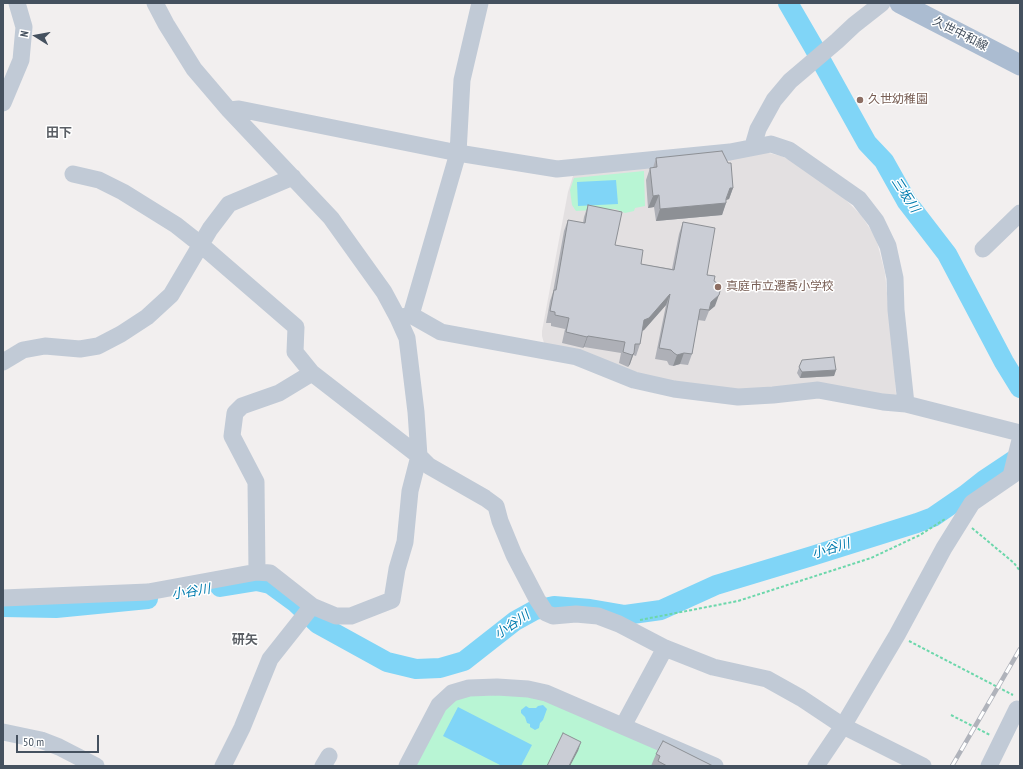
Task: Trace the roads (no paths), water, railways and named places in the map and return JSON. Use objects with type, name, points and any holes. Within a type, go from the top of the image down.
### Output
[{"type":"main road","name":"久世中和線","points":[[900,3],[1020,64]]},
{"type":"street","points":[[3,103],[21,60],[24,27],[17,3]]},
{"type":"street","points":[[155,3],[166,24],[194,69],[229,110],[331,218],[384,292],[405,316],[441,332],[577,358],[634,380],[674,389],[738,397],[818,390],[883,402],[906,404],[1020,433]]},
{"type":"street","points":[[3,598],[148,592],[257,572],[270,573],[312,606],[336,616],[351,616],[392,600],[397,569],[405,542],[410,490],[419,456],[416,412],[405,316],[458,153],[462,80],[480,3]]},
{"type":"street","points":[[753,146],[758,130],[774,100],[790,81],[837,42],[854,25],[882,3]]},
{"type":"street","points":[[229,110],[239,109],[458,153],[558,169],[730,152],[753,146],[771,144],[789,150],[859,199],[876,221],[888,246],[895,278],[896,316],[906,404]]},
{"type":"street","points":[[73,174],[99,180],[123,192],[163,216],[200,244],[296,327],[295,352],[312,373],[419,456],[429,466],[485,498],[496,506],[500,521],[514,555],[541,606],[553,616],[576,614],[598,616],[619,624],[665,648],[713,667],[767,679],[801,698],[843,726],[923,766]]},
{"type":"street","points":[[3,362],[23,350],[45,346],[80,349],[98,346],[121,334],[147,317],[171,295],[200,244],[229,204],[293,177]]},
{"type":"street","points":[[983,250],[1020,212]]},
{"type":"street","points":[[257,572],[256,482],[232,436],[235,413],[242,406],[279,393],[312,373]]},
{"type":"street","points":[[816,766],[843,726],[897,635],[944,548],[954,519],[972,503],[1016,473],[1020,440]]},
{"type":"street","points":[[223,766],[242,728],[270,658],[312,606]]},
{"type":"street","points":[[623,726],[665,648]]},
{"type":"street","points":[[407,766],[439,705],[452,693],[469,688],[497,687],[528,689],[546,693],[715,766]]},
{"type":"street","points":[[989,766],[1018,704]]},
{"type":"street","points":[[3,732],[41,740],[96,766]]},
{"type":"water","points":[[616,180],[618,204],[578,206],[577,182]]},
{"type":"water","points":[[543,705],[547,709],[539,728],[535,730],[530,727],[530,724],[527,723],[525,717],[521,713],[521,710],[526,706],[529,708],[536,708]]},
{"type":"water","points":[[458,707],[532,745],[521,766],[502,766],[443,736]]},
{"type":"waterway","name":"三坂川","points":[[788,3],[867,143],[884,161],[907,202],[947,254],[1004,362],[1020,388]]},
{"type":"waterway","name":"小谷川","points":[[220,587],[257,581],[270,584],[296,603],[318,624],[387,662],[416,669],[440,668],[464,661],[515,621],[535,610],[554,606],[590,609],[625,615],[661,610],[716,585],[917,523],[933,517],[1020,456]]},
{"type":"waterway","name":"小谷川","points":[[3,607],[56,608],[148,599]]},
{"type":"railway","points":[[952,766],[1020,649]]},
{"type":"place","name":"久世幼稚園","points":[[860,100]]},
{"type":"place","name":"真庭市立遷喬小学校","points":[[718,287]]},
{"type":"district","name":"田下","points":[[59,133]]},
{"type":"district","name":"研矢","points":[[245,640]]}]
